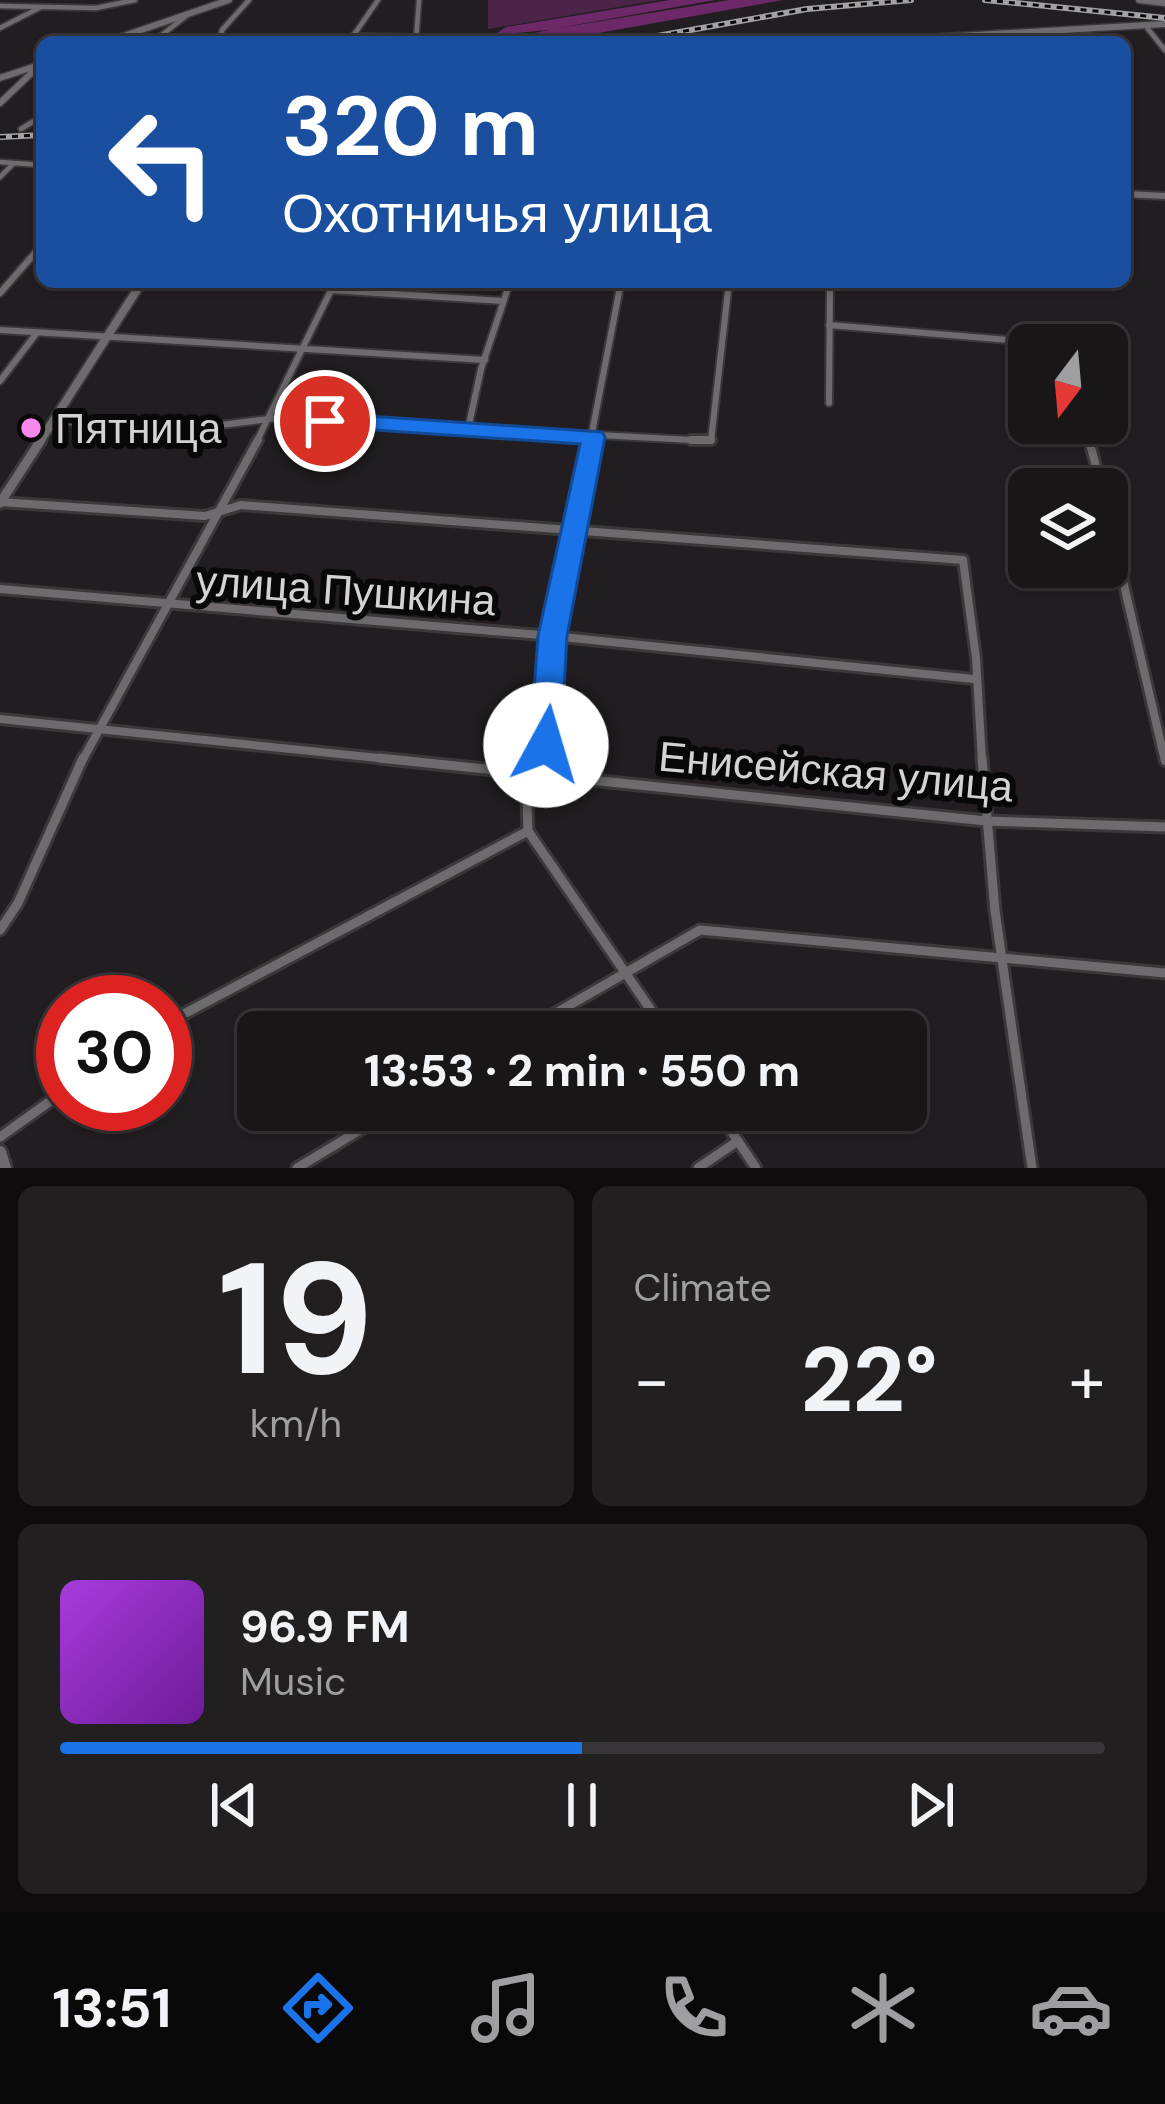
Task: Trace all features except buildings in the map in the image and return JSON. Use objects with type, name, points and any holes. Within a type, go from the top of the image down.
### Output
[{"type":"main road","points":[[123,36],[229,0]]},
{"type":"main road","points":[[1139,0],[1165,2]]},
{"type":"main road","points":[[2,78],[36,66]]},
{"type":"street","points":[[0,6],[116,5],[135,0]]},
{"type":"street","points":[[220,36],[249,0]]},
{"type":"street","points":[[353,36],[378,0]]},
{"type":"street","points":[[416,36],[419,0]]},
{"type":"street","points":[[0,28],[40,7]]},
{"type":"street","points":[[160,36],[187,14]]},
{"type":"street","points":[[948,36],[1165,25]]},
{"type":"street","points":[[1148,29],[1165,50]]},
{"type":"street","points":[[0,103],[36,69]]},
{"type":"street","points":[[2,78],[19,76],[22,82]]},
{"type":"street","points":[[21,129],[36,120]]},
{"type":"street","points":[[0,162],[36,165]]},
{"type":"street","points":[[0,177],[14,163]]},
{"type":"street","points":[[1131,194],[1165,196]]},
{"type":"street","points":[[0,293],[36,252]]},
{"type":"street","points":[[138,288],[0,502],[205,516],[241,505],[963,560],[974,620],[974,679],[998,957],[1032,1168]]},
{"type":"street","points":[[0,930],[18,903],[97,728],[224,509],[332,288]]},
{"type":"street","points":[[356,288],[503,301]]},
{"type":"street","points":[[468,430],[508,288]]},
{"type":"street","points":[[620,288],[553,636],[551,708],[527,802],[528,832],[651,1011]]},
{"type":"street","points":[[53,421],[205,427],[267,418],[711,441],[728,288]]},
{"type":"street","points":[[829,403],[830,288]]},
{"type":"street","points":[[830,325],[1008,340]]},
{"type":"street","points":[[0,329],[485,360]]},
{"type":"street","points":[[0,381],[37,333]]},
{"type":"street","points":[[1125,588],[1165,761]]},
{"type":"street","name":"улица Пушкина","points":[[0,589],[553,636],[974,679]]},
{"type":"street","name":"Енисейская улица","points":[[0,719],[986,821],[1165,827]]},
{"type":"street","points":[[192,1010],[528,832]]},
{"type":"street","points":[[559,1011],[700,930],[1165,973]]},
{"type":"street","points":[[0,1137],[36,1111]]},
{"type":"street","points":[[297,1168],[358,1131]]},
{"type":"street","points":[[732,1131],[756,1168]]},
{"type":"street","points":[[698,1168],[738,1141]]},
{"type":"street","points":[[0,1153],[5,1168]]},
{"type":"shaded area","points":[[488,0],[660,0],[488,29]]},
{"type":"shaded area","points":[[670,0],[715,0],[553,29],[729,0],[783,0],[582,36],[518,36],[549,30],[494,35],[506,27]]},
{"type":"railway","points":[[657,36],[807,9],[911,0]]},
{"type":"railway","points":[[985,0],[1165,18]]},
{"type":"railway","points":[[0,137],[36,135]]},
{"type":"place","name":"Пятница","points":[[31,428]]},
{"type":"route","points":[[325,421],[593,437],[553,636],[546,745]]}]
